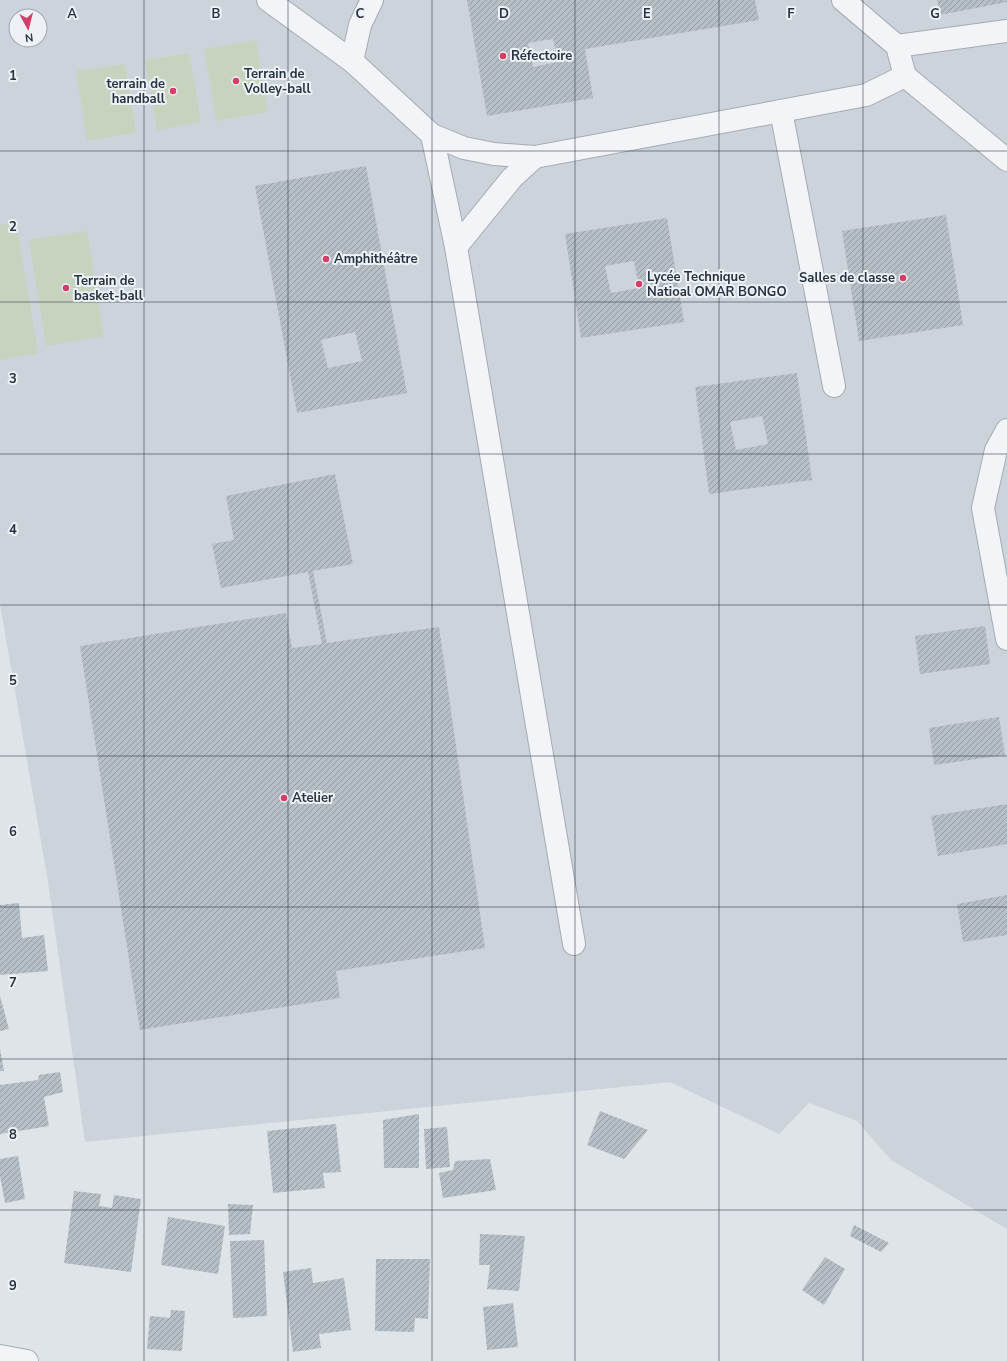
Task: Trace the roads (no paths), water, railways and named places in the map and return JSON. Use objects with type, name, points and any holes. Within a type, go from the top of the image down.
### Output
[{"type":"street","points":[[268,0],[352,61],[432,135],[464,148],[494,154],[535,157],[866,95],[905,76]]},
{"type":"street","points":[[352,61],[360,25],[372,0]]},
{"type":"street","points":[[843,0],[897,46],[905,76],[1007,160]]},
{"type":"street","points":[[897,46],[1007,31]]},
{"type":"street","points":[[781,111],[834,386]]},
{"type":"street","points":[[432,135],[456,247],[574,944]]},
{"type":"street","points":[[456,247],[512,178],[535,157]]},
{"type":"street","points":[[1007,430],[996,450],[983,508],[1007,639]]},
{"type":"street","points":[[0,1356],[27,1361]]},
{"type":"place","name":"Réfectoire","points":[[503,56]]},
{"type":"place","name":"Terrain de Volley-ball","points":[[236,81]]},
{"type":"place","name":"terrain de handball","points":[[173,91]]},
{"type":"place","name":"Amphithéâtre","points":[[326,259]]},
{"type":"place","name":"Salles de classe","points":[[903,278]]},
{"type":"place","name":"Lycée Technique Natioal OMAR BONGO","points":[[639,284]]},
{"type":"place","name":"Terrain de basket-ball","points":[[66,288]]},
{"type":"place","name":"Atelier","points":[[284,798]]}]
